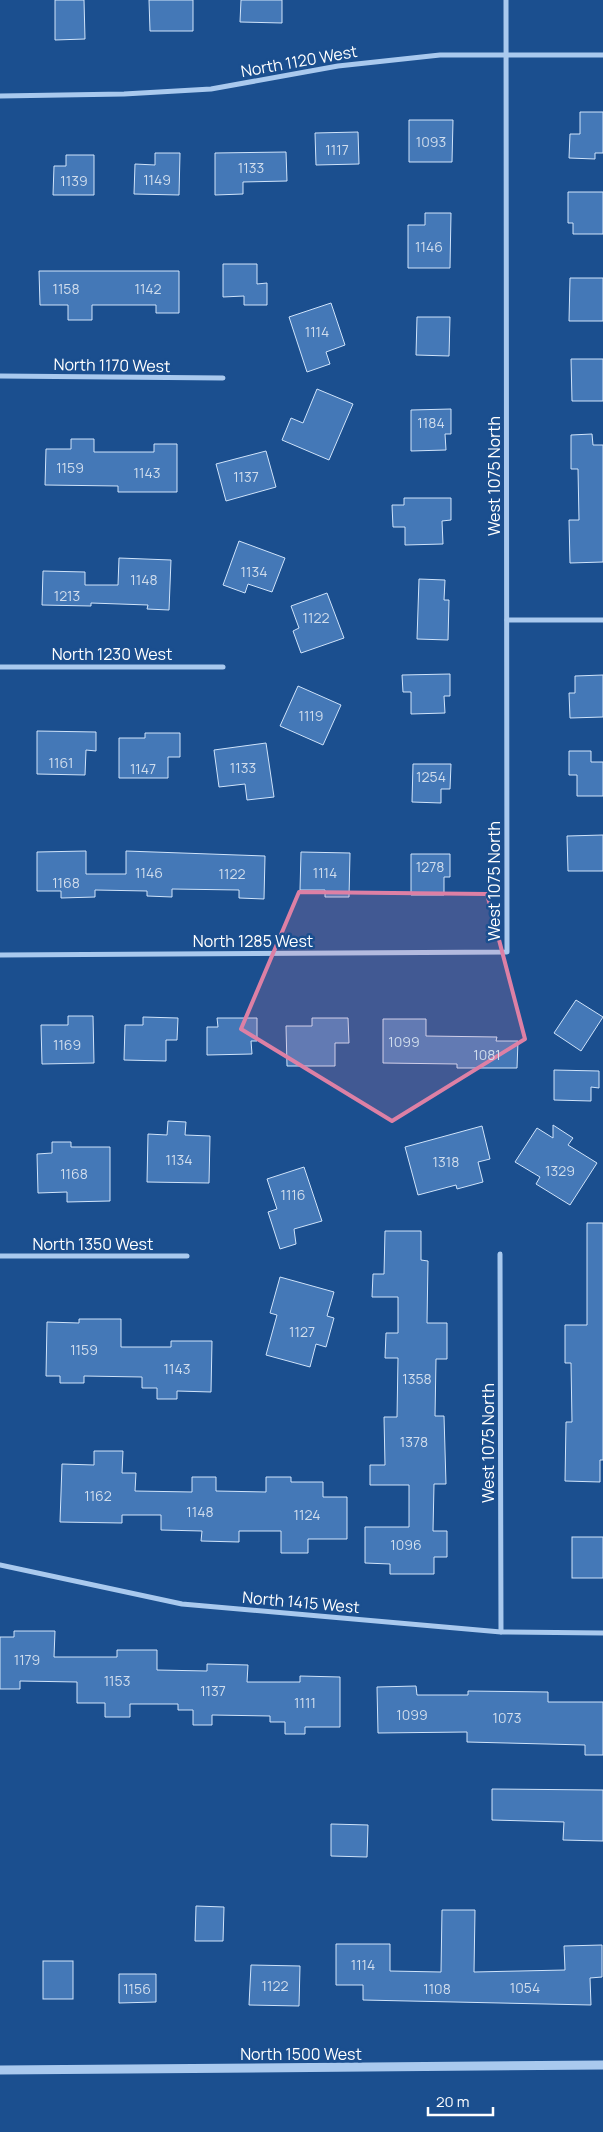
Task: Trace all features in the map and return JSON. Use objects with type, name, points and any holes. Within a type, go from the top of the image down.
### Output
[{"type":"street","name":"West 1075 North","points":[[506,0],[507,952]]},
{"type":"street","name":"North 1120 West","points":[[0,96],[124,94],[211,89],[338,66],[440,55],[603,54]]},
{"type":"street","name":"North 1170 West","points":[[0,376],[223,378]]},
{"type":"street","points":[[507,620],[603,620]]},
{"type":"street","name":"North 1230 West","points":[[0,667],[223,667]]},
{"type":"street","name":"North 1285 West","points":[[0,955],[507,952]]},
{"type":"street","name":"West 1075 North","points":[[500,1254],[501,1632]]},
{"type":"street","name":"North 1350 West","points":[[0,1256],[186,1256]]},
{"type":"street","name":"North 1415 West","points":[[0,1565],[182,1604],[501,1632],[603,1633]]},
{"type":"street","name":"North 1500 West","points":[[0,2070],[603,2065]]},
{"type":"highlighted area","points":[[299,892],[487,894],[525,1039],[392,1121],[241,1029]]},
{"type":"building","points":[[55,0],[84,0],[85,39],[55,40]]},
{"type":"building","points":[[149,0],[193,0],[193,31],[150,31]]},
{"type":"building","points":[[241,0],[282,0],[282,23],[240,22]]},
{"type":"building","points":[[580,112],[603,112],[603,153],[595,153],[595,159],[569,158],[570,134],[580,134]]},
{"type":"building","points":[[409,120],[453,120],[452,162],[409,162]]},
{"type":"building","points":[[358,132],[359,164],[316,165],[315,133]]},
{"type":"building","points":[[286,152],[287,181],[243,182],[243,194],[215,195],[215,153]]},
{"type":"building","points":[[155,153],[180,153],[179,195],[134,194],[135,164],[155,165]]},
{"type":"building","points":[[66,155],[94,155],[94,195],[53,195],[54,166],[66,166]]},
{"type":"building","points":[[568,192],[603,192],[603,234],[573,234],[573,223],[568,223]]},
{"type":"building","points":[[425,213],[451,213],[450,268],[408,268],[408,225],[425,225]]},
{"type":"building","points":[[223,264],[257,264],[257,284],[267,283],[267,305],[244,305],[244,296],[223,297]]},
{"type":"building","points":[[39,271],[179,271],[179,313],[156,313],[156,305],[92,305],[92,320],[68,320],[68,305],[40,305]]},
{"type":"building","points":[[570,278],[603,278],[603,321],[569,321]]},
{"type":"building","points":[[331,303],[345,345],[326,352],[330,364],[307,372],[289,317]]},
{"type":"building","points":[[417,317],[450,317],[449,356],[416,355]]},
{"type":"building","points":[[571,359],[603,359],[603,401],[572,401]]},
{"type":"building","points":[[317,389],[353,404],[329,460],[282,440],[291,418],[303,423]]},
{"type":"building","points":[[451,409],[451,434],[445,434],[446,450],[411,451],[411,410]]},
{"type":"building","points":[[592,434],[593,445],[603,445],[603,562],[570,563],[569,520],[579,520],[578,469],[571,469],[571,435]]},
{"type":"building","points":[[71,439],[94,439],[94,452],[154,452],[154,444],[177,444],[177,492],[118,492],[118,486],[45,485],[46,449],[71,449]]},
{"type":"building","points":[[266,451],[276,487],[226,501],[216,464]]},
{"type":"building","points":[[404,498],[451,498],[451,520],[442,521],[443,544],[405,545],[405,527],[393,527],[392,505],[404,505]]},
{"type":"building","points":[[239,541],[285,558],[272,592],[248,584],[245,593],[223,585]]},
{"type":"building","points":[[119,558],[171,560],[169,610],[147,609],[148,605],[91,603],[91,606],[42,605],[43,571],[85,572],[85,585],[118,585]]},
{"type":"building","points":[[419,579],[445,580],[444,600],[449,600],[448,640],[417,639]]},
{"type":"building","points":[[327,593],[344,638],[301,653],[293,631],[299,628],[291,606]]},
{"type":"building","points":[[450,674],[450,696],[444,696],[445,713],[411,714],[411,692],[403,692],[402,675]]},
{"type":"building","points":[[603,675],[603,717],[570,718],[569,693],[575,693],[575,676]]},
{"type":"building","points":[[298,686],[341,705],[323,745],[280,726]]},
{"type":"building","points":[[37,731],[96,732],[96,751],[86,750],[85,775],[37,774]]},
{"type":"building","points":[[145,733],[180,733],[180,757],[168,757],[168,778],[119,778],[119,738],[145,738]]},
{"type":"building","points":[[266,743],[274,797],[247,800],[245,784],[219,787],[214,750]]},
{"type":"building","points":[[569,751],[591,751],[591,762],[603,762],[603,796],[577,796],[577,775],[569,775]]},
{"type":"building","points":[[413,764],[451,764],[450,789],[441,789],[441,803],[412,802]]},
{"type":"building","points":[[603,835],[603,871],[568,871],[567,836]]},
{"type":"building","points":[[86,851],[86,874],[126,874],[126,851],[265,856],[264,899],[239,898],[239,890],[172,889],[172,897],[147,896],[147,891],[95,890],[95,897],[61,898],[61,891],[37,891],[37,852]]},
{"type":"building","points":[[301,852],[350,853],[349,897],[325,897],[325,890],[300,890]]},
{"type":"building","points":[[411,854],[450,854],[450,877],[444,877],[444,895],[411,895]]},
{"type":"building","points":[[576,1000],[603,1017],[581,1051],[554,1033]]},
{"type":"building","points":[[68,1016],[93,1016],[94,1063],[42,1064],[41,1025],[68,1025]]},
{"type":"building","points":[[143,1017],[178,1018],[177,1040],[166,1040],[166,1061],[124,1060],[125,1025],[143,1025]]},
{"type":"building","points":[[217,1018],[257,1018],[257,1041],[251,1041],[252,1054],[207,1055],[207,1027],[218,1027]]},
{"type":"building","points":[[312,1018],[348,1018],[349,1043],[335,1043],[335,1066],[287,1066],[286,1026],[312,1026]]},
{"type":"building","points":[[383,1019],[426,1019],[426,1036],[497,1037],[496,1041],[518,1041],[517,1068],[457,1068],[457,1064],[383,1063]]},
{"type":"building","points":[[554,1070],[599,1071],[599,1088],[591,1087],[591,1101],[554,1100]]},
{"type":"building","points":[[168,1121],[186,1122],[185,1135],[210,1136],[209,1183],[147,1182],[148,1134],[167,1135]]},
{"type":"building","points":[[553,1125],[573,1138],[568,1145],[597,1163],[570,1205],[536,1184],[540,1177],[515,1162],[537,1128],[553,1138]]},
{"type":"building","points":[[482,1126],[490,1159],[478,1162],[483,1182],[457,1189],[456,1185],[418,1195],[405,1147]]},
{"type":"building","points":[[52,1142],[71,1142],[71,1147],[110,1147],[110,1201],[67,1202],[67,1192],[38,1193],[37,1154],[52,1153]]},
{"type":"building","points":[[304,1167],[322,1221],[294,1229],[296,1244],[280,1249],[268,1212],[277,1209],[267,1179]]},
{"type":"building","points":[[587,1223],[603,1223],[603,1460],[600,1460],[600,1482],[565,1481],[566,1422],[572,1422],[571,1363],[565,1363],[565,1325],[587,1325]]},
{"type":"building","points":[[385,1231],[421,1231],[421,1260],[428,1261],[427,1323],[447,1323],[447,1359],[436,1359],[435,1416],[444,1416],[446,1484],[434,1484],[433,1531],[447,1531],[447,1557],[434,1557],[434,1574],[390,1574],[390,1564],[365,1563],[365,1527],[409,1527],[409,1485],[370,1485],[370,1465],[385,1465],[384,1417],[397,1417],[398,1358],[385,1358],[386,1333],[398,1333],[398,1297],[372,1297],[373,1274],[384,1274]]},
{"type":"building","points":[[280,1277],[334,1292],[327,1316],[334,1318],[326,1347],[316,1344],[310,1367],[266,1355],[277,1315],[270,1313]]},
{"type":"building","points":[[79,1319],[121,1319],[121,1347],[171,1347],[171,1341],[212,1341],[211,1392],[177,1391],[177,1399],[157,1399],[157,1388],[142,1388],[142,1377],[84,1376],[84,1383],[60,1383],[60,1376],[46,1376],[47,1322],[79,1323]]},
{"type":"building","points":[[94,1451],[123,1451],[122,1473],[136,1473],[135,1491],[192,1492],[192,1477],[216,1477],[216,1491],[266,1492],[266,1477],[291,1477],[291,1482],[323,1482],[323,1497],[347,1497],[347,1539],[308,1539],[308,1553],[281,1553],[281,1531],[239,1531],[239,1542],[201,1541],[202,1531],[161,1530],[161,1515],[122,1515],[122,1523],[60,1522],[62,1464],[94,1465]]},
{"type":"building","points":[[572,1537],[603,1537],[603,1578],[572,1578]]},
{"type":"building","points":[[14,1631],[55,1631],[54,1657],[117,1657],[117,1650],[157,1650],[157,1670],[207,1671],[207,1664],[248,1665],[247,1682],[300,1682],[300,1676],[340,1677],[340,1727],[305,1727],[305,1734],[285,1734],[285,1722],[270,1722],[270,1716],[212,1715],[212,1725],[193,1725],[193,1710],[178,1710],[178,1704],[130,1704],[130,1717],[105,1717],[105,1703],[77,1703],[77,1682],[20,1681],[20,1689],[0,1689],[0,1637],[14,1637]]},
{"type":"building","points":[[416,1686],[417,1695],[468,1695],[468,1691],[548,1692],[548,1702],[603,1702],[603,1755],[585,1755],[585,1745],[467,1742],[467,1732],[378,1733],[377,1687]]},
{"type":"building","points":[[492,1789],[603,1790],[603,1841],[563,1840],[564,1822],[492,1820]]},
{"type":"building","points":[[331,1824],[368,1825],[367,1857],[331,1856]]},
{"type":"building","points":[[196,1906],[224,1907],[223,1941],[195,1941]]},
{"type":"building","points":[[442,1910],[475,1910],[474,1972],[565,1970],[564,1946],[602,1945],[602,1977],[590,1978],[591,2005],[363,2000],[363,1985],[336,1985],[336,1944],[390,1944],[390,1971],[441,1972]]},
{"type":"building","points":[[43,1961],[73,1961],[73,1999],[43,1999]]},
{"type":"building","points":[[251,1965],[300,1966],[299,2006],[249,2005]]},
{"type":"building","points":[[119,1974],[156,1974],[156,2002],[119,2003]]}]
